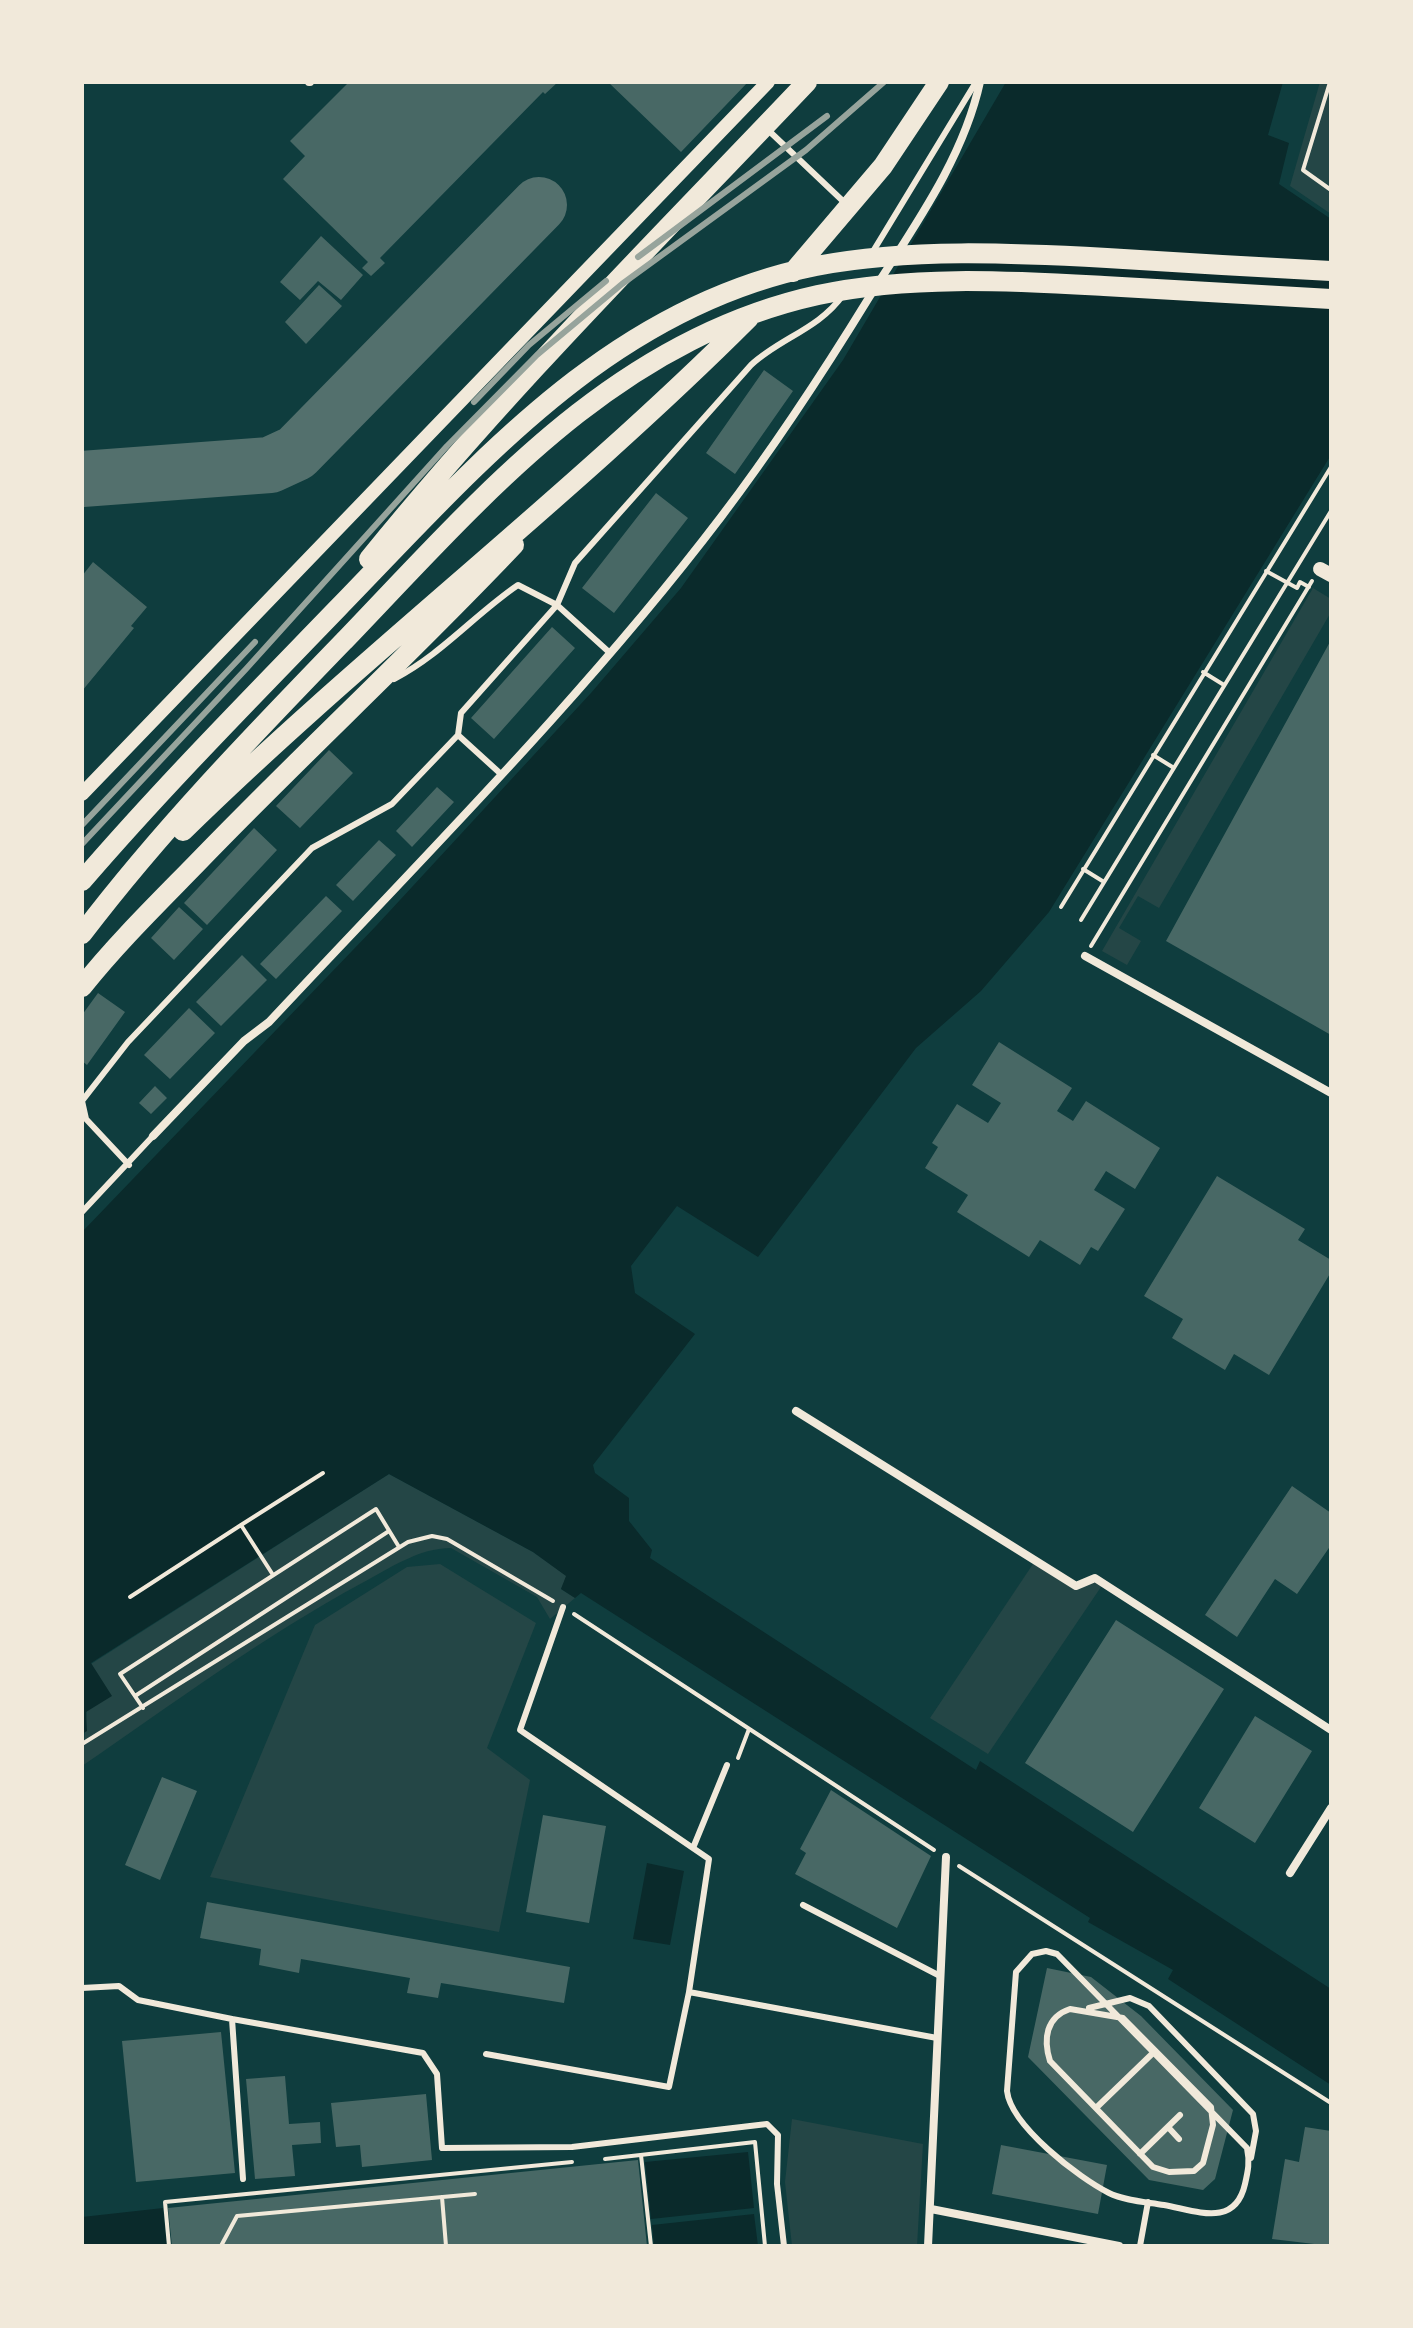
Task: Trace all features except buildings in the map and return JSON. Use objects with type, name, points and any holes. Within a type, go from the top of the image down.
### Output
[{"type":"highway","points":[[289,659],[442,469],[554,346],[807,82]]},
{"type":"highway","points":[[87,927],[247,769],[410,620],[591,464],[731,335],[850,207],[883,166],[939,82]]},
{"type":"highway","points":[[82,881],[289,659],[478,464],[584,371],[640,334],[717,296],[782,274],[852,260],[929,254],[1039,254],[1331,271]]},
{"type":"highway","points":[[87,927],[153,846],[317,668],[438,543],[559,426],[597,395],[659,355],[729,322],[793,301],[855,289],[979,281],[1331,299]]},
{"type":"highway","points":[[82,987],[186,874],[372,690],[591,464]]},
{"type":"street","points":[[82,794],[768,82]]},
{"type":"street","points":[[153,1136],[244,1041],[269,1022],[502,775],[610,653],[722,516],[844,339],[920,216],[971,122],[978,82]]},
{"type":"street","points":[[1085,956],[1331,1093]]},
{"type":"street","points":[[796,1411],[1076,1586],[1095,1578],[1331,1730]]},
{"type":"street","points":[[1290,1873],[1331,1808]]},
{"type":"street","points":[[928,2246],[946,1857]]},
{"type":"street","points":[[931,2209],[1119,2246]]},
{"type":"lane","points":[[859,272],[978,82]]},
{"type":"lane","points":[[764,127],[850,207]]},
{"type":"lane","points":[[129,1165],[86,1119],[82,1101],[107,1068],[312,848],[392,804],[458,735],[461,713],[557,605],[575,563],[751,365],[763,354],[823,319],[850,285]]},
{"type":"lane","points":[[372,690],[426,663],[490,605],[518,585],[557,605],[610,653]]},
{"type":"lane","points":[[458,735],[502,775]]},
{"type":"lane","points":[[82,1212],[153,1136]]},
{"type":"lane","points":[[486,2054],[669,2087],[689,1992],[709,1859],[520,1730],[563,1607]]},
{"type":"lane","points":[[693,1848],[727,1765]]},
{"type":"lane","points":[[803,1905],[940,1976]]},
{"type":"lane","points":[[1082,2010],[1123,2018],[1211,2107],[1213,2125],[1208,2154],[1194,2171],[1182,2174],[1161,2170],[1140,2154],[1050,2061],[1045,2047],[1049,2027],[1058,2013],[1082,2010],[1130,1998],[1149,2006],[1253,2114],[1256,2131],[1250,2161],[1241,2199],[1222,2213],[1111,2194],[1063,2163],[1008,2102],[1016,1972],[1032,1954],[1057,1954],[1247,2148],[1250,2161]]},
{"type":"lane","points":[[82,1988],[119,1986],[138,2000],[423,2053],[437,2074],[442,2148],[572,2147],[767,2124],[778,2135],[777,2184],[784,2246]]},
{"type":"lane","points":[[689,1992],[937,2038]]},
{"type":"lane","points":[[232,2019],[243,2179]]},
{"type":"lane","points":[[1096,2108],[1156,2049]]},
{"type":"lane","points":[[1140,2154],[1180,2115]]},
{"type":"lane","points":[[1168,2127],[1179,2139]]},
{"type":"lane","points":[[1140,2246],[1148,2202]]},
{"type":"path","points":[[1330,82],[1303,170],[1331,190]]},
{"type":"path","points":[[1061,907],[1331,468]]},
{"type":"path","points":[[1081,920],[1331,511]]},
{"type":"path","points":[[1266,571],[1297,588],[1300,582],[1309,587]]},
{"type":"path","points":[[1085,956],[1309,587],[1325,572]]},
{"type":"path","points":[[1203,672],[1224,685]]},
{"type":"path","points":[[1153,755],[1174,768]]},
{"type":"path","points":[[1083,869],[1104,882]]},
{"type":"path","points":[[130,1597],[323,1473]]},
{"type":"path","points":[[143,1708],[120,1674],[376,1509],[399,1547]]},
{"type":"path","points":[[241,1525],[273,1575]]},
{"type":"path","points":[[135,1696],[389,1531]]},
{"type":"path","points":[[82,1744],[399,1547],[432,1536],[447,1539],[563,1607],[1331,2103]]},
{"type":"path","points":[[727,1765],[736,1763],[749,1729]]},
{"type":"path","points":[[595,2160],[755,2142],[765,2246]]},
{"type":"path","points":[[641,2155],[651,2246]]},
{"type":"path","points":[[169,2246],[165,2202],[580,2161]]},
{"type":"path","points":[[221,2246],[237,2216],[475,2194]]},
{"type":"path","points":[[442,2197],[446,2246]]},
{"type":"shaded area","points":[[1006,82],[1283,82],[1268,135],[1289,143],[1279,184],[1331,219],[1331,455],[1049,912],[981,991],[916,1048],[758,1257],[677,1206],[631,1266],[635,1293],[695,1334],[593,1465],[595,1473],[629,1498],[629,1521],[652,1550],[650,1558],[976,1770],[980,1761],[1331,1989],[1331,2085],[1168,1979],[1173,1970],[1088,1922],[1090,1918],[581,1593],[575,1598],[561,1589],[566,1576],[533,1552],[389,1474],[91,1663],[112,1696],[86,1712],[87,1731],[82,1734],[82,1232],[376,926],[591,693],[681,588],[843,360]]},
{"type":"shaded area","points":[[1320,82],[1331,82],[1331,214],[1290,186]]},
{"type":"shaded area","points":[[1313,588],[1331,599],[1331,612],[1159,908],[1138,896],[1119,928],[1141,941],[1127,965],[1102,951]]},
{"type":"shaded area","points":[[389,1474],[533,1552],[567,1576],[561,1589],[575,1598],[550,1619],[537,1597],[451,1548],[416,1555],[290,1625],[82,1766],[91,1664]]},
{"type":"shaded area","points":[[1035,1561],[1075,1586],[1095,1578],[1103,1584],[988,1754],[930,1718]]},
{"type":"shaded area","points":[[440,1564],[536,1623],[487,1748],[530,1780],[499,1932],[210,1877],[315,1625],[407,1567]]},
{"type":"shaded area","points":[[647,1863],[684,1871],[670,1945],[633,1939]]},
{"type":"shaded area","points":[[792,2119],[923,2144],[917,2246],[792,2246],[785,2182]]},
{"type":"shaded area","points":[[748,2152],[754,2208],[651,2219],[645,2162]]},
{"type":"shaded area","points":[[163,2208],[167,2246],[82,2246],[82,2217]]},
{"type":"shaded area","points":[[754,2214],[758,2246],[654,2246],[652,2225]]},
{"type":"taxiway","points":[[82,479],[270,465],[296,453],[539,205]]},
{"type":"railway","points":[[82,844],[246,669],[447,446],[537,355],[622,284],[806,150],[884,82]]},
{"type":"railway","points":[[638,257],[827,116]]},
{"type":"railway","points":[[474,402],[529,345],[606,281]]},
{"type":"railway","points":[[82,825],[255,642]]}]
